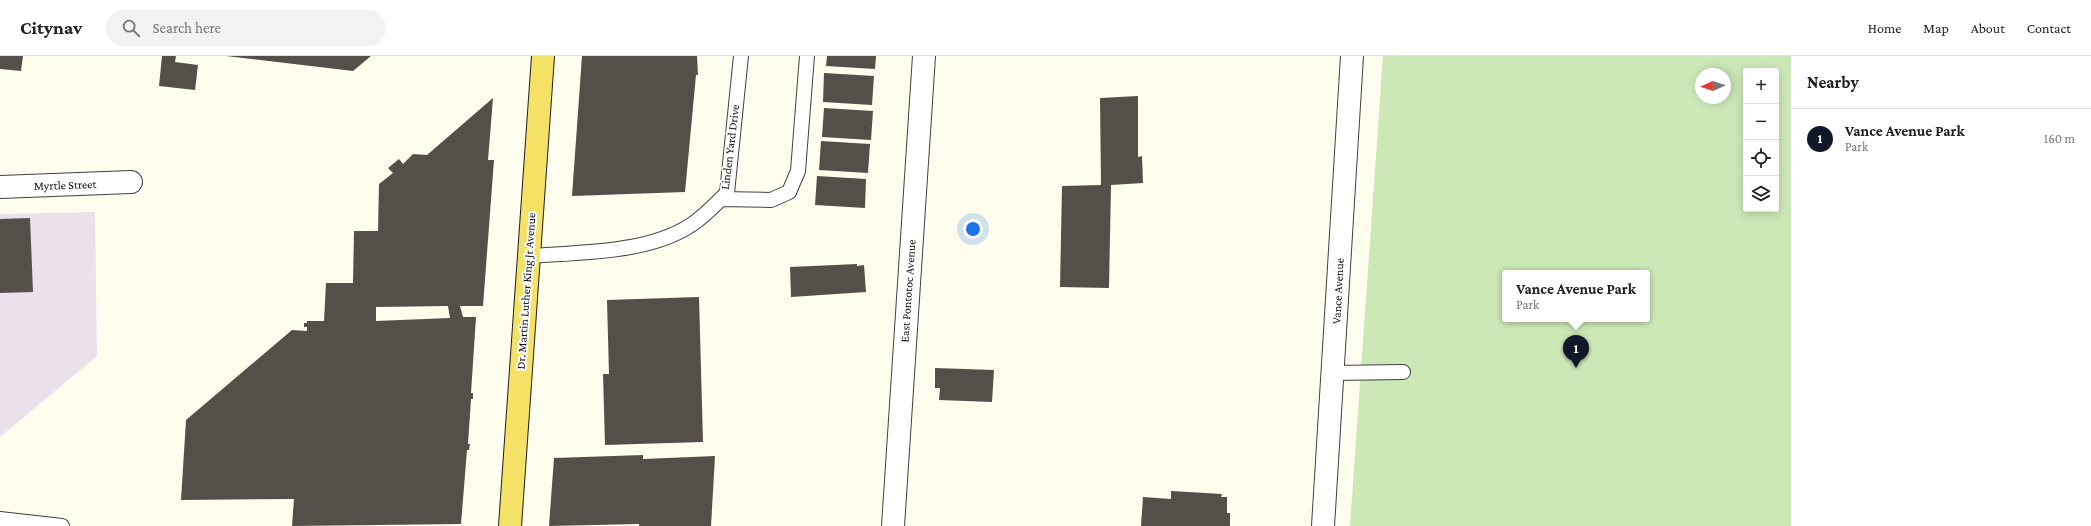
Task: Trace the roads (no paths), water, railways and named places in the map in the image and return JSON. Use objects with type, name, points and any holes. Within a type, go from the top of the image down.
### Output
[{"type":"main road","name":"Dr. Martin Luther King Jr Avenue","points":[[510,526],[543,56]]},
{"type":"street","name":"East Pontotoc Avenue","points":[[893,526],[924,56]]},
{"type":"street","name":"Vance Avenue","points":[[1323,526],[1352,56]]},
{"type":"street","name":"Myrtle Street","points":[[0,187],[131,182]]},
{"type":"lane","name":"Linden Yard Drive","points":[[529,256],[610,250],[659,241],[697,221],[727,193],[741,56]]},
{"type":"lane","points":[[721,198],[771,200],[790,192],[798,171],[807,56]]},
{"type":"lane","points":[[1333,373],[1404,372]]},
{"type":"lane","points":[[0,519],[62,526]]},
{"type":"place","name":"Vance Avenue Park","points":[[1576,368]]}]
